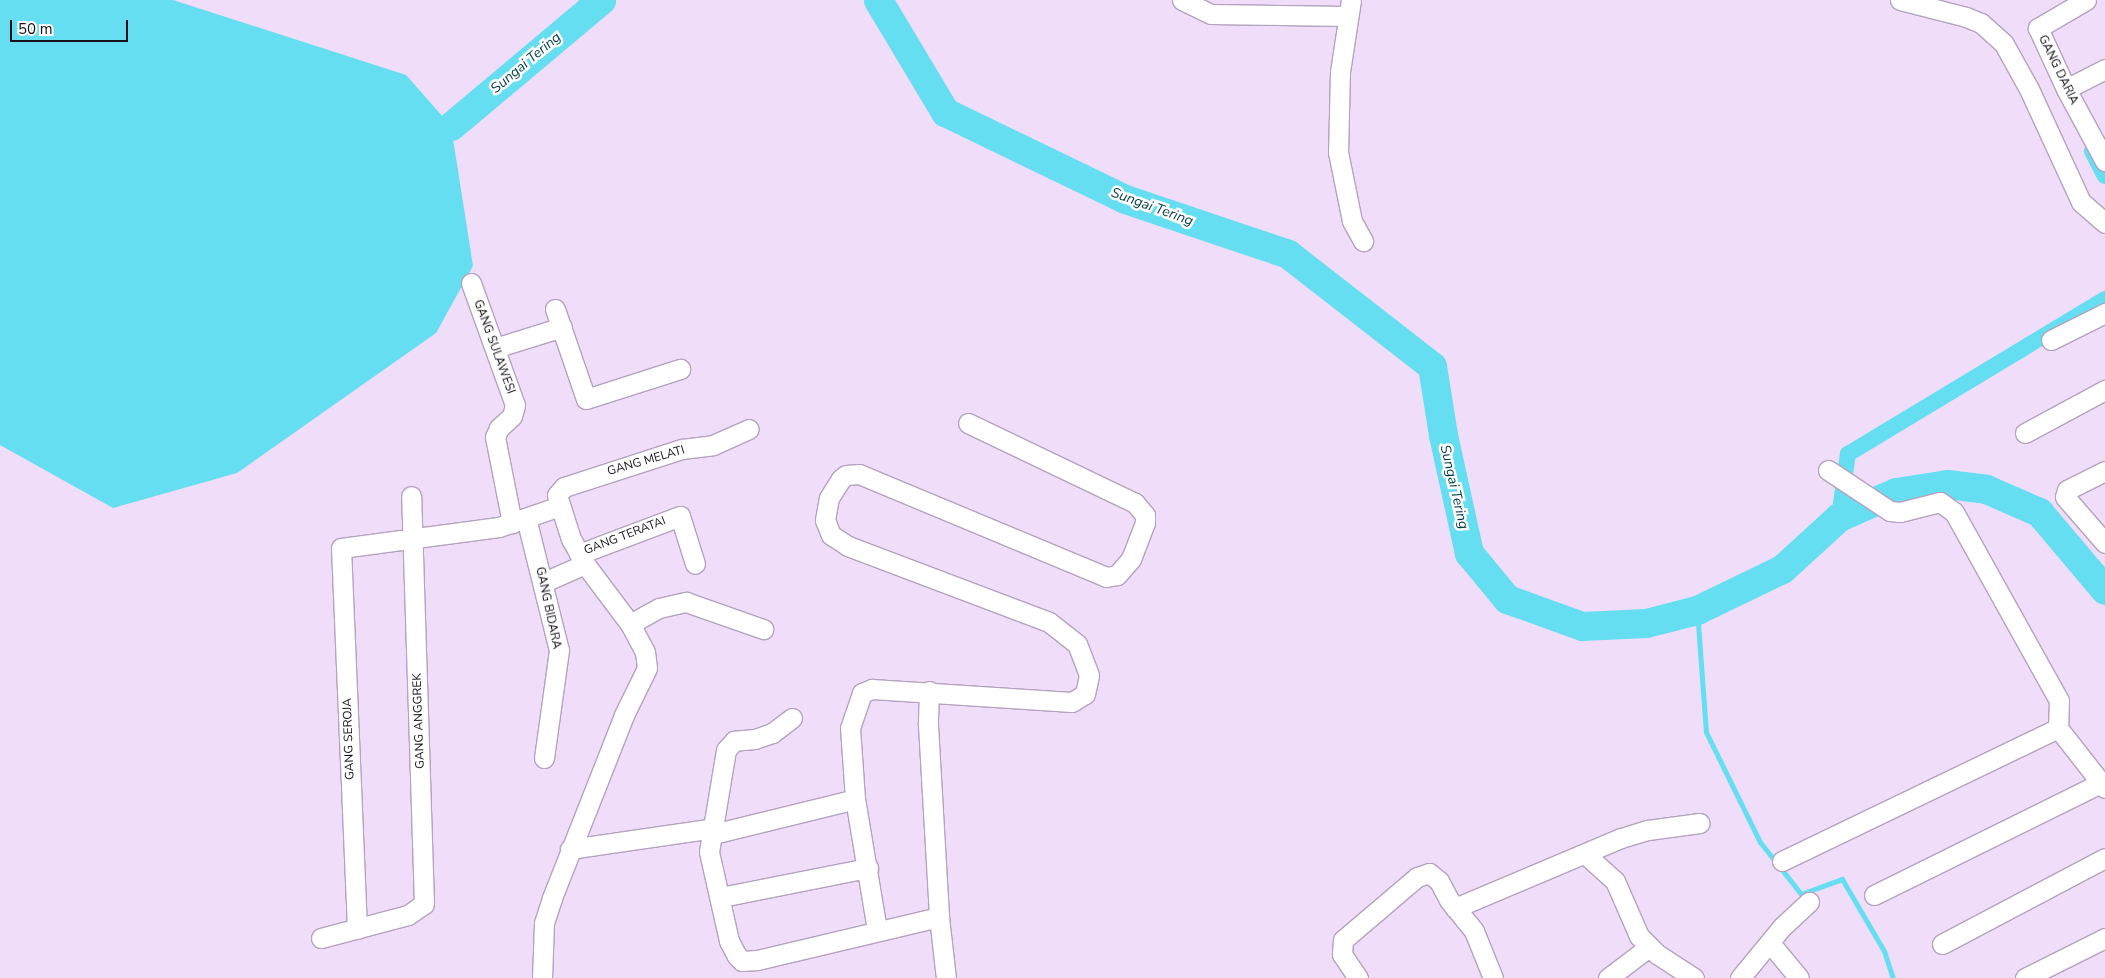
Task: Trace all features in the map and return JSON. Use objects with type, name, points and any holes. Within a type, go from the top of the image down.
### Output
[{"type":"street","points":[[1182,0],[1212,14],[1349,8],[1340,72],[1338,152],[1352,221],[1363,241]]},
{"type":"street","points":[[1900,0],[1966,16],[1981,23],[2004,44],[2029,89],[2081,202],[2104,222]]},
{"type":"street","name":"GANG DARIA","points":[[2086,0],[2038,27],[2066,89],[2104,155]]},
{"type":"street","points":[[2066,89],[2105,69]]},
{"type":"street","name":"GANG SULAWESI","points":[[471,283],[515,405],[512,416],[499,428],[495,437],[519,520]]},
{"type":"street","points":[[555,309],[586,400],[680,369]]},
{"type":"street","points":[[2051,340],[2105,313]]},
{"type":"street","points":[[494,348],[562,327]]},
{"type":"street","points":[[2025,433],[2105,390]]},
{"type":"street","points":[[877,930],[855,799],[850,728],[862,693],[872,689],[929,691],[1072,702],[1085,694],[1089,675],[1077,644],[1049,622],[848,546],[831,535],[825,526],[829,498],[846,475],[860,474],[1106,577],[1117,575],[1131,559],[1145,523],[1145,515],[1135,503],[968,424]]},
{"type":"street","name":"GANG MELATI","points":[[560,506],[557,495],[564,487],[682,449],[713,445],[749,429]]},
{"type":"street","points":[[1828,470],[1882,507],[1900,512],[1940,502],[1954,512],[2059,701],[2058,728],[2104,784],[1874,895]]},
{"type":"street","points":[[2105,471],[2065,494],[2068,501],[2105,543]]},
{"type":"street","name":"GANG ANGGREK","points":[[357,929],[408,915],[424,904],[412,496]]},
{"type":"street","points":[[413,539],[519,520],[560,506],[582,559],[630,624],[645,652],[647,668],[570,849],[544,923],[542,978]]},
{"type":"street","name":"GANG TERATAI","points":[[582,559],[680,516],[695,564]]},
{"type":"street","name":"GANG BIDARA","points":[[519,520],[544,582],[559,650],[544,758]]},
{"type":"street","name":"GANG SEROJA","points":[[357,929],[340,548],[413,539]]},
{"type":"street","points":[[544,582],[582,559]]},
{"type":"street","points":[[630,624],[659,608],[686,602],[763,628]]},
{"type":"street","points":[[929,691],[928,725],[939,918],[946,978]]},
{"type":"street","points":[[792,718],[764,737],[740,739],[730,744],[709,852],[721,897],[729,941],[742,961],[758,960],[877,930],[939,918]]},
{"type":"street","points":[[1782,861],[2058,728]]},
{"type":"street","points":[[570,849],[714,831],[855,799]]},
{"type":"street","points":[[1455,908],[1648,830],[1700,822]]},
{"type":"street","points":[[1585,854],[1615,881],[1639,936],[1649,947],[1694,978]]},
{"type":"street","points":[[1942,944],[2105,858]]},
{"type":"street","points":[[721,897],[868,868]]},
{"type":"street","points":[[1358,978],[1342,954],[1343,940],[1416,877],[1433,874],[1455,908],[1474,931],[1493,978]]},
{"type":"street","points":[[1740,978],[1770,943],[1810,902]]},
{"type":"street","points":[[321,938],[357,929]]},
{"type":"street","points":[[2025,978],[2105,938]]},
{"type":"street","points":[[1770,943],[1799,978]]},
{"type":"street","points":[[1608,978],[1649,947]]},
{"type":"water","points":[[0,0],[173,0],[406,75],[451,126],[473,266],[436,333],[237,473],[113,508],[0,445]]},
{"type":"waterway","name":"Sungai Tering","points":[[451,126],[601,0]]},
{"type":"waterway","name":"Sungai Tering","points":[[878,0],[945,112],[1125,199],[1288,254],[1432,366],[1443,435],[1469,553],[1507,599],[1582,626],[1646,623],[1697,610],[1782,569],[1839,517],[1896,492],[1947,484],[1986,489],[2039,512],[2105,590]]},
{"type":"waterway","points":[[2092,151],[2105,176]]},
{"type":"waterway","points":[[1839,517],[1848,454],[2105,299]]},
{"type":"waterway","points":[[1697,610],[1706,732],[1760,842],[1801,894],[1842,879],[1884,951],[1893,978]]}]
